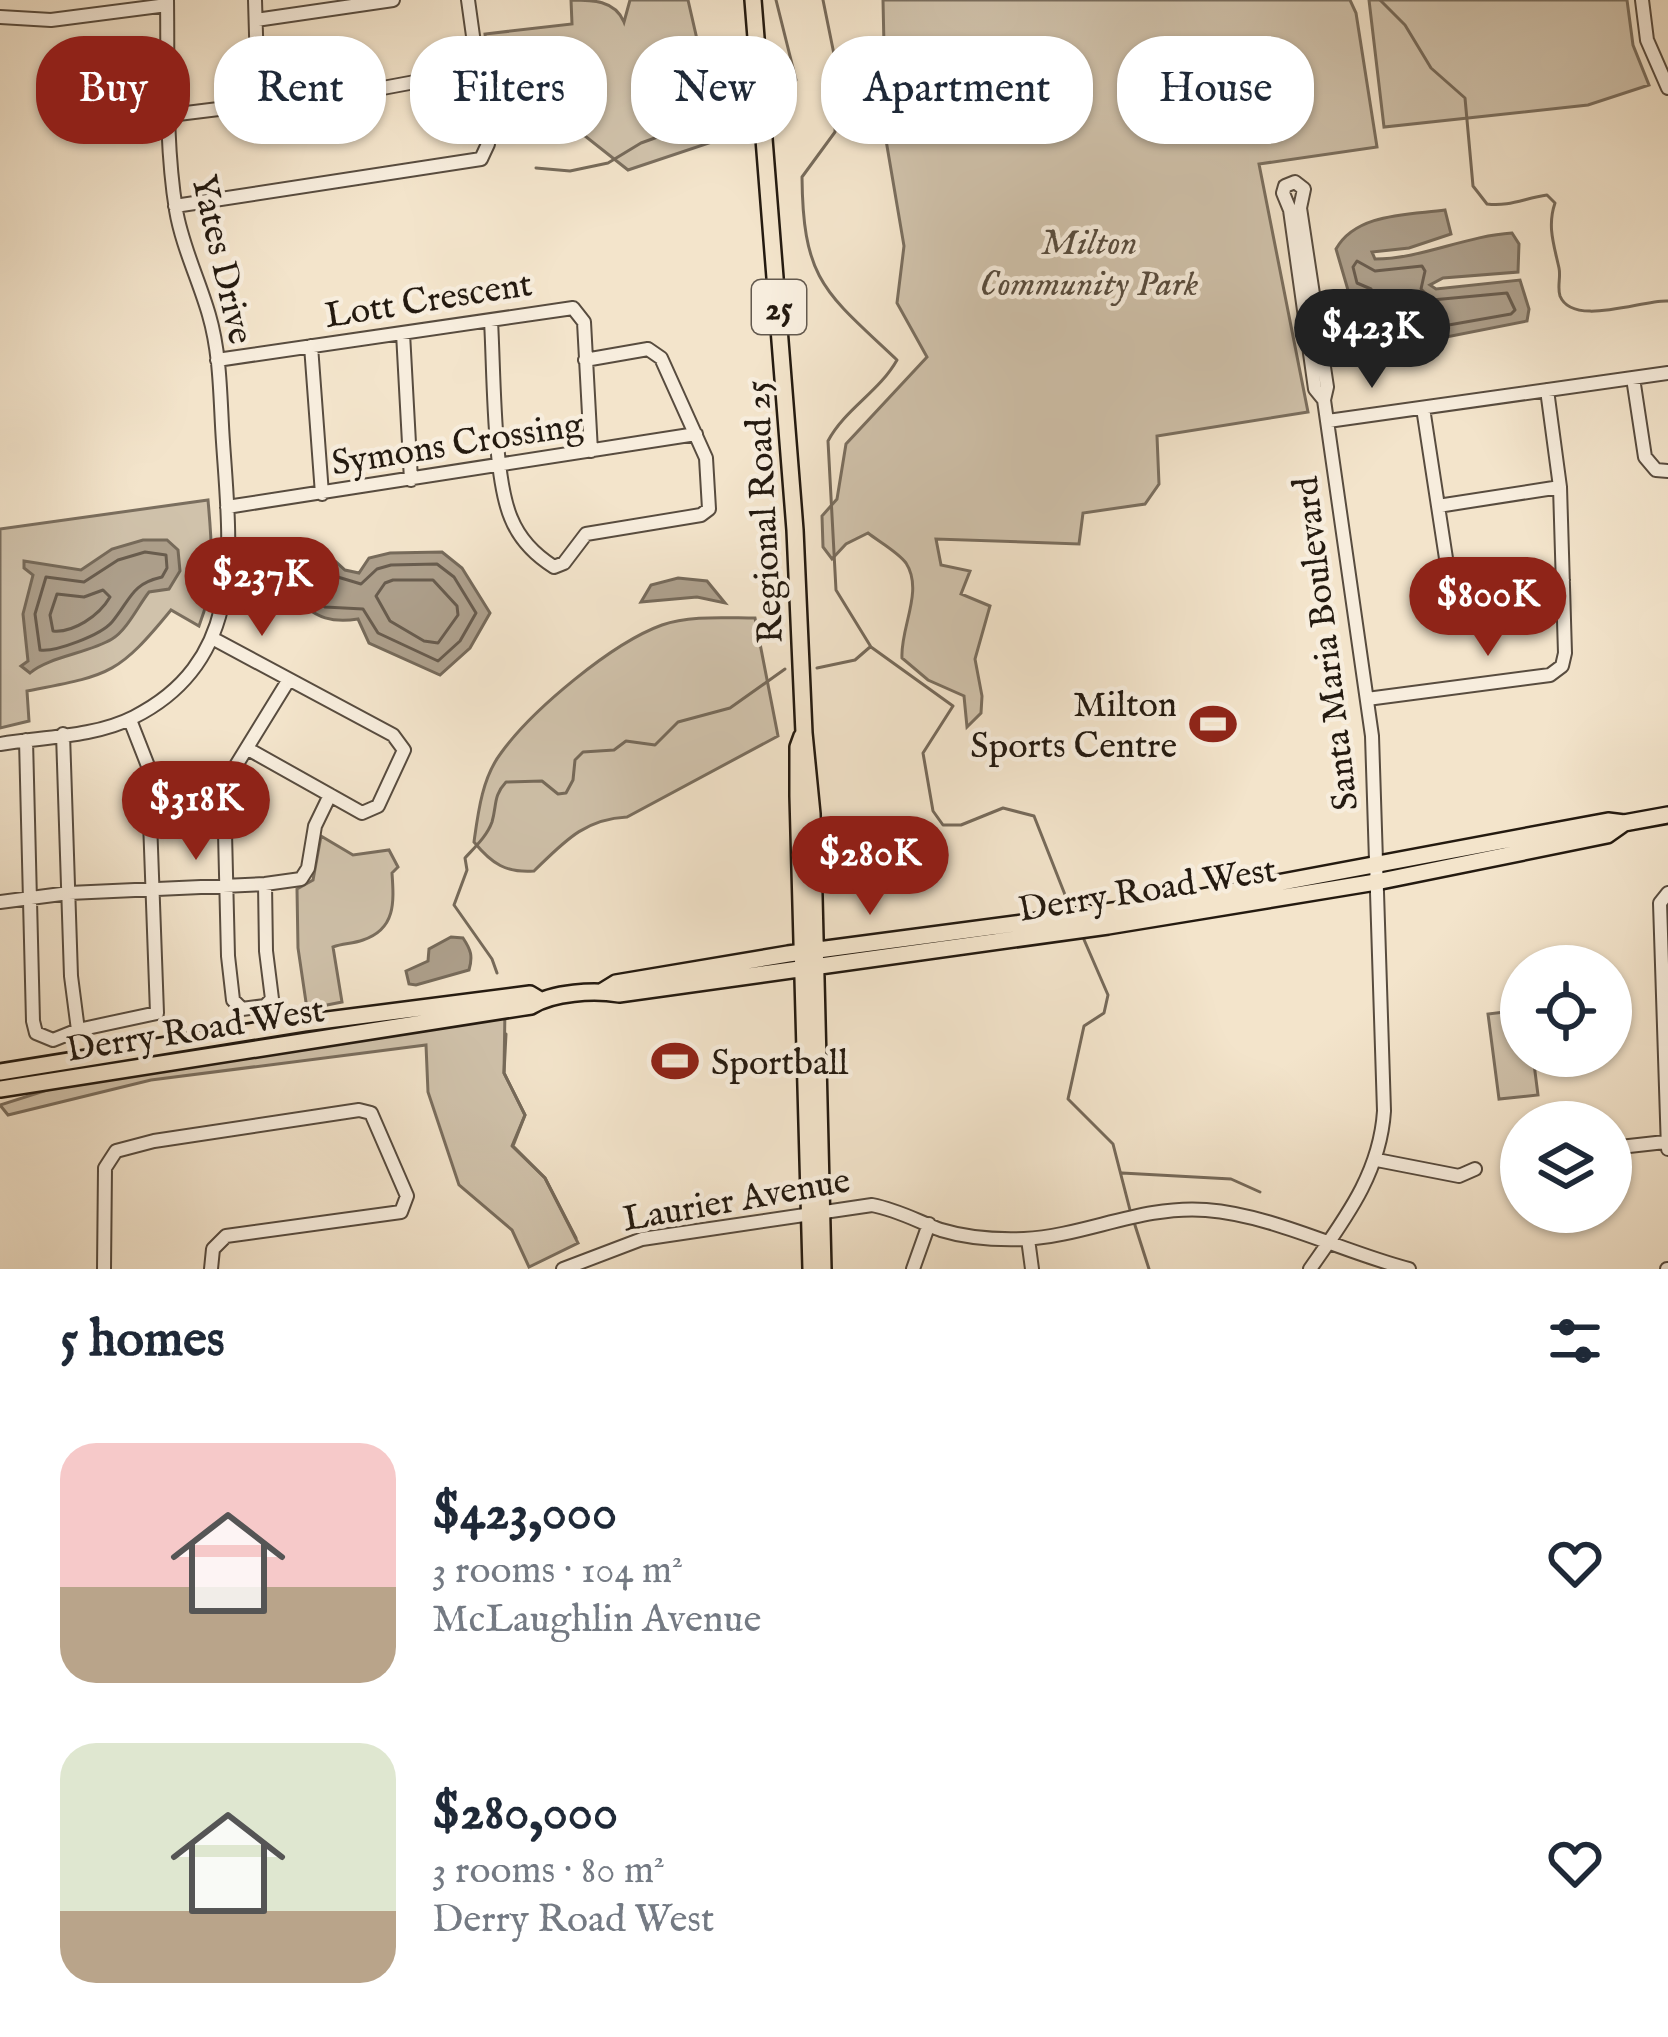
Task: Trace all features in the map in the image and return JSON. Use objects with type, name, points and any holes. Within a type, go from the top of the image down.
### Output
[{"type":"main road","name":"Regional Road 25","points":[[753,0],[811,796],[815,1211]]},
{"type":"main road","name":"Derry Road West","points":[[0,1090],[531,1006],[540,1000],[603,992],[616,982],[1106,919],[1377,873],[1608,820],[1624,823],[1668,815]]},
{"type":"main road","name":"Derry Road West","points":[[0,1072],[323,1020],[530,994],[540,1000]]},
{"type":"main road","points":[[811,1269],[815,1211]]},
{"type":"main road","points":[[815,1211],[823,1269]]},
{"type":"street","points":[[255,0],[256,36]]},
{"type":"street","points":[[256,20],[393,0]]},
{"type":"street","points":[[468,0],[473,36]]},
{"type":"street","points":[[1642,0],[1647,40],[1668,88]]},
{"type":"street","points":[[0,16],[51,20],[166,2]]},
{"type":"street","name":"Yates Drive","points":[[166,2],[167,36]]},
{"type":"street","name":"Yates Drive","points":[[0,744],[130,720],[182,681],[212,638],[223,610],[229,569],[217,360],[209,315],[175,206],[172,144]]},
{"type":"street","points":[[175,206],[475,161],[488,144]]},
{"type":"street","name":"Santa Maria Boulevard","points":[[1324,400],[1315,388],[1290,210],[1283,193],[1292,182],[1304,189],[1300,208],[1373,754],[1384,1090],[1377,1160]]},
{"type":"street","name":"Lott Crescent","points":[[217,360],[573,308],[584,322],[591,451]]},
{"type":"street","points":[[491,321],[500,467],[510,517],[528,546],[548,564],[559,567],[586,534],[708,511],[706,458],[665,365],[652,350],[585,360]]},
{"type":"street","points":[[403,333],[412,480]]},
{"type":"street","points":[[311,346],[322,494]]},
{"type":"street","points":[[1328,421],[1668,373]]},
{"type":"street","points":[[1633,378],[1645,457],[1656,470],[1668,471]]},
{"type":"street","points":[[1366,699],[1557,671],[1565,660],[1560,488],[1547,390]]},
{"type":"street","points":[[1423,408],[1449,578],[1460,593],[1563,580]]},
{"type":"street","name":"Symons Crossing","points":[[227,507],[696,434]]},
{"type":"street","points":[[1438,506],[1560,488]]},
{"type":"street","points":[[212,638],[403,744],[403,758],[373,810],[362,813],[248,749]]},
{"type":"street","points":[[265,884],[272,998],[265,1006],[242,1009],[233,1000],[228,956],[224,792],[288,681]]},
{"type":"street","points":[[26,740],[33,1021],[36,1033],[52,1040],[157,1013],[148,766],[130,720]]},
{"type":"street","points":[[63,734],[70,976],[78,1030]]},
{"type":"street","points":[[0,902],[69,893],[265,884],[306,874],[310,842],[330,795]]},
{"type":"street","points":[[1632,1147],[1667,1146],[1660,904],[1668,893]]},
{"type":"street","points":[[104,1269],[105,1168],[116,1151],[358,1109],[370,1113],[407,1196],[401,1212],[226,1236],[214,1249],[212,1269]]},
{"type":"street","points":[[1310,1269],[1358,1198],[1377,1160],[1459,1177],[1475,1169]]},
{"type":"street","name":"Laurier Avenue","points":[[563,1269],[642,1239],[872,1204],[966,1235],[1028,1239],[1146,1213],[1203,1210],[1250,1217],[1409,1269]]},
{"type":"street","points":[[913,1269],[929,1224]]},
{"type":"street","points":[[1028,1239],[1032,1269]]},
{"type":"green space","points":[[571,0],[609,5],[624,22],[630,0],[688,0],[696,36],[631,36],[631,144],[706,144],[628,170],[595,144],[607,144],[607,36],[485,36],[572,24]]},
{"type":"green space","name":"Milton Community Park","points":[[883,0],[1350,0],[1377,147],[1259,164],[1308,412],[1157,436],[1159,484],[1145,504],[1083,513],[1079,544],[936,539],[941,565],[970,571],[961,594],[990,606],[975,659],[981,713],[967,727],[964,696],[928,680],[902,658],[913,585],[906,563],[868,533],[846,544],[832,559],[823,547],[822,516],[837,499],[846,444],[927,357],[897,303],[904,246],[887,144],[1093,144],[1093,36],[884,36]]},
{"type":"green space","points":[[1369,0],[1627,0],[1633,45],[1649,85],[1588,105],[1384,127]]},
{"type":"green space","points":[[208,500],[210,579],[199,626],[171,610],[137,648],[110,669],[27,691],[29,721],[0,728],[0,529]]},
{"type":"green space","points":[[696,618],[755,618],[778,736],[627,817],[587,827],[534,871],[500,866],[474,842],[482,796],[495,763],[532,717],[574,680],[620,647],[662,625]]},
{"type":"green space","points":[[321,836],[353,855],[389,850],[398,867],[392,873],[391,913],[382,929],[363,940],[333,947],[342,1002],[307,1009],[298,948],[297,889],[313,880]]},
{"type":"green space","points":[[505,1008],[504,1073],[525,1115],[513,1146],[545,1178],[578,1243],[529,1267],[512,1230],[459,1185],[428,1092],[426,1045],[151,1080],[8,1115],[0,1105],[129,1064]]},
{"type":"green space","points":[[1500,1013],[1500,1077],[1536,1077],[1538,1095],[1499,1099],[1488,1014]]},
{"type":"water","points":[[1445,210],[1451,234],[1409,248],[1372,252],[1375,259],[1512,233],[1519,244],[1518,272],[1443,278],[1430,285],[1436,289],[1520,280],[1529,309],[1527,321],[1426,341],[1354,342],[1349,313],[1367,299],[1350,297],[1336,249],[1356,228],[1370,222]]},
{"type":"water","points":[[143,540],[167,540],[178,550],[180,571],[169,589],[149,592],[112,639],[30,673],[21,666],[28,661],[23,614],[33,575],[24,568],[24,561],[81,570],[112,549]]},
{"type":"water","points":[[442,552],[462,568],[490,613],[470,648],[440,675],[369,643],[358,619],[328,619],[293,600],[271,595],[271,582],[287,573],[336,562],[359,573],[369,558]]},
{"type":"water","points":[[678,578],[707,581],[725,603],[697,597],[641,602],[651,585]]},
{"type":"water","points":[[451,937],[463,938],[468,946],[469,970],[409,984],[406,971],[428,961],[429,949]]},
{"type":"waterway","points":[[776,0],[785,36]]},
{"type":"waterway","points":[[823,0],[837,69],[835,132],[802,177],[807,240],[823,282],[836,300],[897,360],[828,441],[836,590],[871,647],[953,706],[923,753],[933,811],[943,825],[961,825],[1003,808],[1034,816],[1071,910]]},
{"type":"waterway","points":[[1380,0],[1405,25],[1431,68],[1465,98],[1473,186],[1487,204],[1547,195],[1555,203],[1552,236],[1559,293],[1567,305],[1594,311],[1668,301]]},
{"type":"waterway","points":[[536,168],[570,171],[608,163],[639,144]]},
{"type":"waterway","points":[[817,668],[855,660],[870,647]]},
{"type":"waterway","points":[[497,973],[454,905],[467,870],[465,858],[490,827],[497,796],[506,782],[542,781],[558,794],[566,793],[575,760],[583,752],[614,750],[626,741],[655,745],[678,722],[730,708],[785,669]]},
{"type":"waterway","points":[[1082,935],[1108,995],[1104,1013],[1084,1026],[1068,1099],[1113,1144],[1130,1210]]},
{"type":"waterway","points":[[506,1034],[504,1073],[525,1115],[512,1146],[545,1178],[576,1238]]},
{"type":"waterway","points":[[1122,1173],[1231,1179],[1260,1192]]},
{"type":"waterway","points":[[1133,1219],[1149,1269]]},
{"type":"place","name":"Milton Sports Centre","points":[[1213,724]]},
{"type":"place","name":"Sportball","points":[[675,1061]]}]
